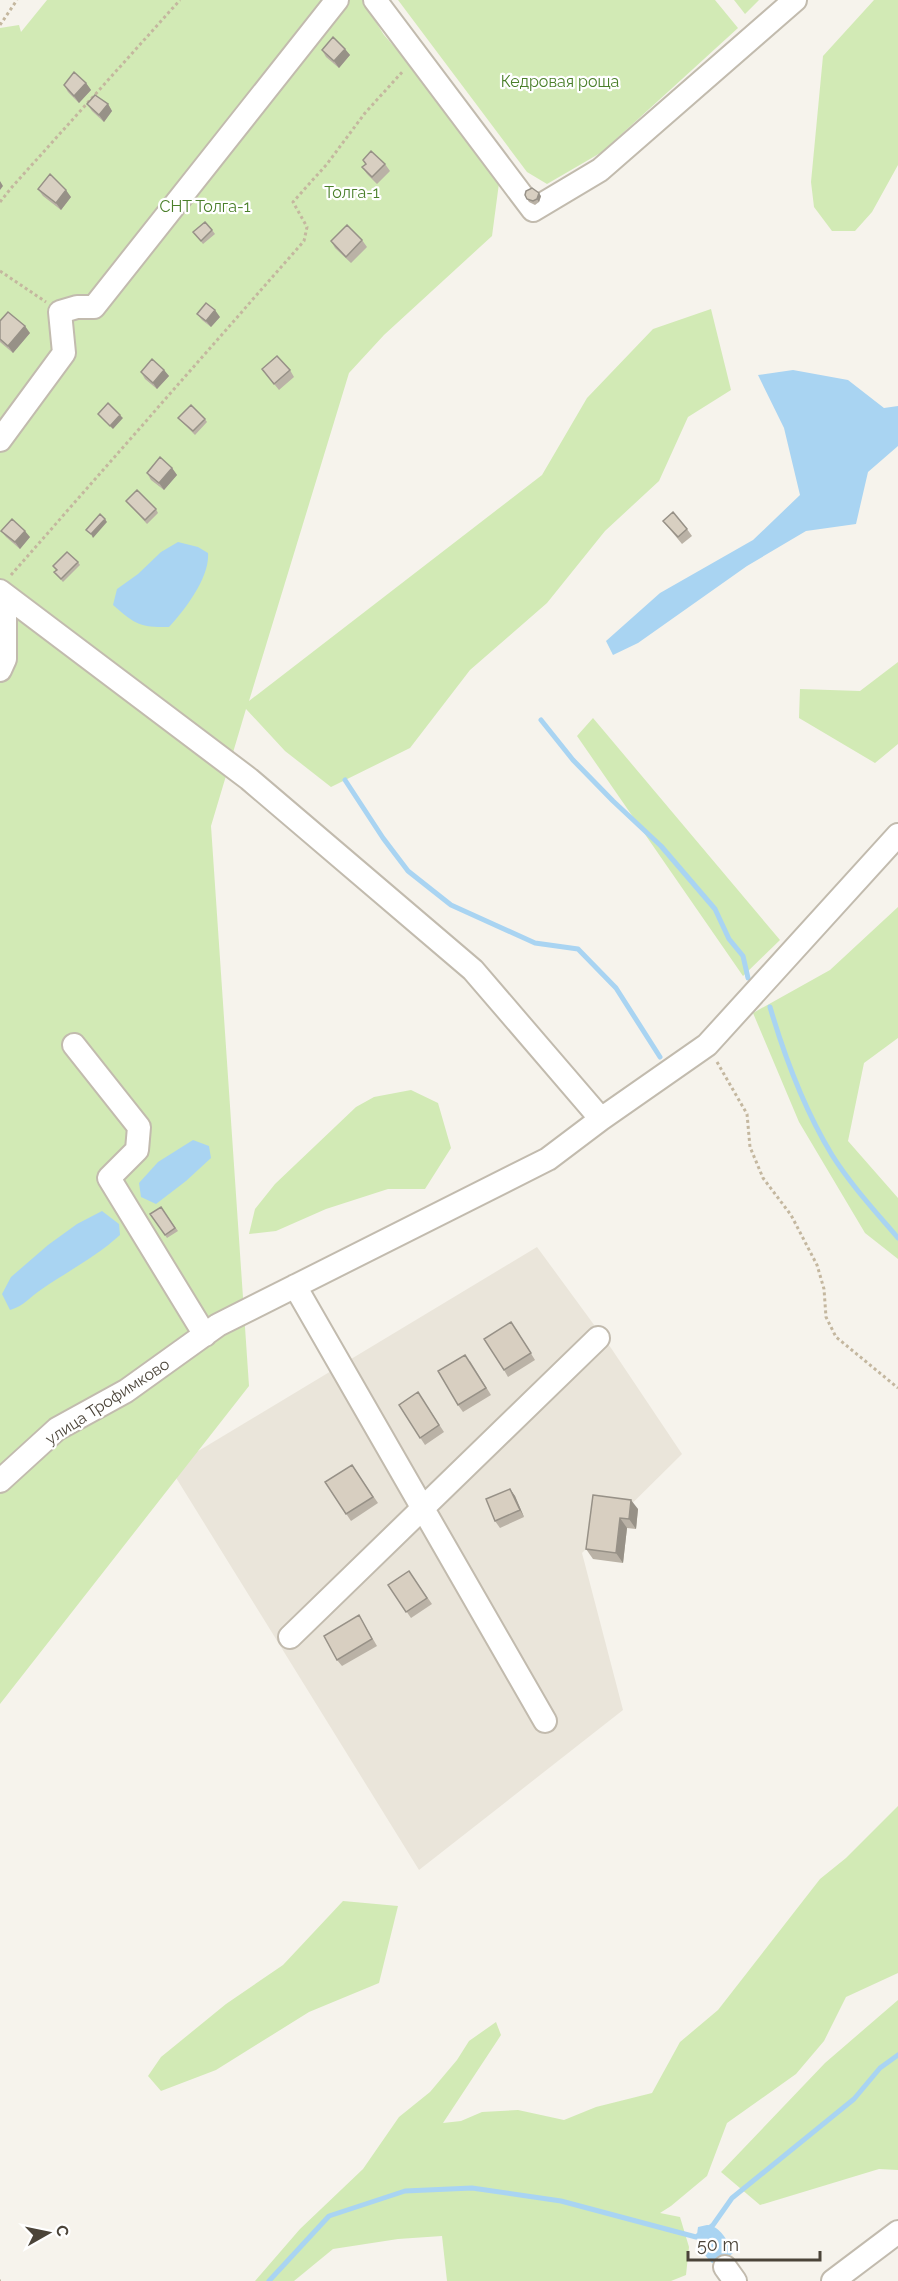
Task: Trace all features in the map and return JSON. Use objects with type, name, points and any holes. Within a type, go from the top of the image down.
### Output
[{"type":"street","points":[[0,440],[64,353],[60,312],[77,307],[94,307],[337,0]]},
{"type":"street","points":[[375,0],[533,210],[600,170],[795,0]]},
{"type":"street","points":[[0,670],[5,659],[4,589]]},
{"type":"street","points":[[4,589],[249,779],[473,970],[600,1119]]},
{"type":"street","name":"улица Трофимково","points":[[0,1481],[57,1429],[126,1392],[212,1330],[548,1159],[600,1119],[707,1046],[898,835]]},
{"type":"street","points":[[75,1045],[139,1127],[137,1150],[109,1179],[212,1330]]},
{"type":"street","points":[[295,1286],[544,1721]]},
{"type":"street","points":[[290,1637],[598,1338]]},
{"type":"street","points":[[843,2278],[898,2232]]},
{"type":"path","points":[[0,25],[17,0]]},
{"type":"path","points":[[0,202],[180,0]]},
{"type":"path","points":[[4,589],[304,241],[307,227],[293,202],[327,164],[390,84],[418,57]]},
{"type":"path","points":[[0,271],[60,312]]},
{"type":"path","points":[[707,1046],[747,1114],[750,1148],[763,1178],[791,1215],[817,1264],[824,1289],[825,1317],[836,1337],[898,1388]]},
{"type":"shaded area","points":[[537,1247],[611,1348],[682,1454],[582,1553],[623,1710],[419,1870],[170,1468]]},
{"type":"green space","name":"СНТ Толга-1","points":[[47,0],[362,0],[384,35],[501,168],[492,236],[384,335],[349,373],[249,701],[542,475],[587,398],[653,329],[711,309],[731,390],[688,417],[659,481],[605,531],[547,603],[470,670],[410,748],[331,787],[285,751],[246,709],[211,826],[249,1386],[0,1704],[0,28],[19,25],[21,32]]},
{"type":"green space","name":"Кедровая роща","points":[[398,0],[715,0],[738,28],[602,152],[547,184],[527,172]]},
{"type":"green space","points":[[734,0],[759,0],[745,14]]},
{"type":"green space","points":[[874,0],[898,0],[898,165],[872,212],[855,231],[832,231],[814,207],[811,182],[823,56]]},
{"type":"green space","points":[[898,662],[898,744],[875,763],[799,718],[800,689],[860,691]]},
{"type":"green space","points":[[593,718],[780,940],[743,976],[577,736]]},
{"type":"green space","points":[[898,907],[898,1038],[864,1063],[848,1141],[898,1198],[898,1259],[865,1233],[799,1122],[753,1013],[830,970]]},
{"type":"green space","points":[[411,1090],[438,1103],[451,1148],[425,1189],[388,1189],[326,1209],[276,1231],[249,1234],[255,1209],[275,1184],[356,1107],[374,1097]]},
{"type":"green space","points":[[898,1806],[898,1973],[846,1997],[824,2041],[796,2074],[727,2123],[707,2176],[660,2213],[680,2217],[689,2247],[686,2275],[671,2281],[447,2281],[442,2236],[398,2239],[333,2249],[294,2281],[255,2281],[300,2229],[363,2169],[399,2117],[430,2092],[457,2060],[469,2041],[496,2022],[501,2035],[443,2123],[461,2121],[482,2112],[518,2110],[564,2120],[596,2107],[652,2093],[680,2042],[718,2010],[820,1879],[846,1858]]},
{"type":"green space","points":[[343,1901],[398,1906],[379,1983],[309,2012],[216,2070],[161,2091],[148,2076],[161,2057],[226,2004],[283,1965]]},
{"type":"green space","points":[[898,2000],[898,2170],[879,2169],[760,2205],[721,2172],[825,2063]]},
{"type":"water","points":[[793,370],[848,380],[884,408],[898,406],[898,446],[868,472],[856,524],[806,531],[747,566],[638,643],[613,655],[606,641],[660,593],[753,540],[800,495],[784,428],[758,375]]},
{"type":"water","points":[[178,542],[198,547],[208,553],[205,572],[195,593],[169,627],[151,627],[132,620],[113,605],[117,589],[138,574],[161,552]]},
{"type":"water","points":[[193,1140],[209,1146],[211,1158],[156,1204],[141,1197],[139,1183],[158,1162]]},
{"type":"water","points":[[102,1211],[119,1224],[120,1235],[92,1257],[23,1304],[10,1310],[2,1294],[11,1277],[48,1245],[77,1224]]},
{"type":"water","points":[[707,2225],[720,2231],[733,2253],[722,2262],[712,2263],[700,2246],[697,2238],[698,2227]]},
{"type":"building","points":[[333,37],[345,49],[334,61],[322,50]]},
{"type":"building","points":[[74,72],[86,83],[74,96],[64,85]]},
{"type":"building","points":[[95,95],[108,104],[99,115],[87,104]]},
{"type":"building","points":[[371,151],[385,164],[372,177],[362,167],[366,164],[363,160]]},
{"type":"building","points":[[50,174],[66,190],[56,203],[38,189]]},
{"type":"building","points":[[532,188],[539,193],[537,199],[533,201],[527,199],[525,195],[526,191]]},
{"type":"building","points":[[205,222],[212,230],[201,241],[193,232]]},
{"type":"building","points":[[347,225],[362,240],[346,257],[331,241]]},
{"type":"building","points":[[206,303],[215,310],[206,321],[197,314]]},
{"type":"building","points":[[8,312],[25,326],[8,346],[0,339],[0,321]]},
{"type":"building","points":[[277,356],[290,370],[274,384],[262,369]]},
{"type":"building","points":[[152,359],[164,370],[153,383],[141,372]]},
{"type":"building","points":[[108,403],[120,415],[110,426],[98,414]]},
{"type":"building","points":[[191,405],[205,419],[193,431],[178,418]]},
{"type":"building","points":[[160,457],[172,468],[159,483],[147,473]]},
{"type":"building","points":[[137,490],[156,509],[145,520],[126,501]]},
{"type":"building","points":[[673,512],[687,529],[678,537],[663,521]]},
{"type":"building","points":[[100,514],[105,519],[91,534],[86,530]]},
{"type":"building","points":[[12,519],[25,531],[15,542],[1,531]]},
{"type":"building","points":[[67,552],[78,562],[61,579],[54,572],[57,570],[53,566]]},
{"type":"building","points":[[161,1207],[175,1228],[165,1235],[150,1214]]},
{"type":"building","points":[[511,1322],[531,1353],[504,1370],[484,1339]]},
{"type":"building","points":[[465,1355],[486,1388],[458,1405],[438,1371]]},
{"type":"building","points":[[418,1392],[439,1425],[420,1438],[399,1405]]},
{"type":"building","points":[[352,1465],[373,1497],[346,1514],[325,1482]]},
{"type":"building","points":[[510,1489],[520,1510],[495,1521],[486,1499]]},
{"type":"building","points":[[593,1495],[631,1500],[629,1519],[620,1518],[616,1553],[586,1549]]},
{"type":"building","points":[[409,1571],[427,1598],[406,1612],[388,1585]]},
{"type":"building","points":[[359,1615],[372,1639],[337,1660],[324,1636]]},
{"type":"waterway","points":[[541,720],[573,760],[661,846],[715,909],[729,939],[743,956],[748,978]]},
{"type":"waterway","points":[[345,780],[408,871],[451,905],[535,943],[578,949],[616,988],[660,1057]]},
{"type":"waterway","points":[[770,1007],[796,1083],[822,1138],[847,1177],[898,1238]]},
{"type":"waterway","points":[[708,2229],[732,2198],[854,2099],[880,2068],[898,2055]]},
{"type":"waterway","points":[[269,2281],[329,2216],[405,2191],[472,2188],[561,2201],[696,2237],[700,2234]]},
{"type":"park label","name":"Толга-1","points":[[352,192]]}]
